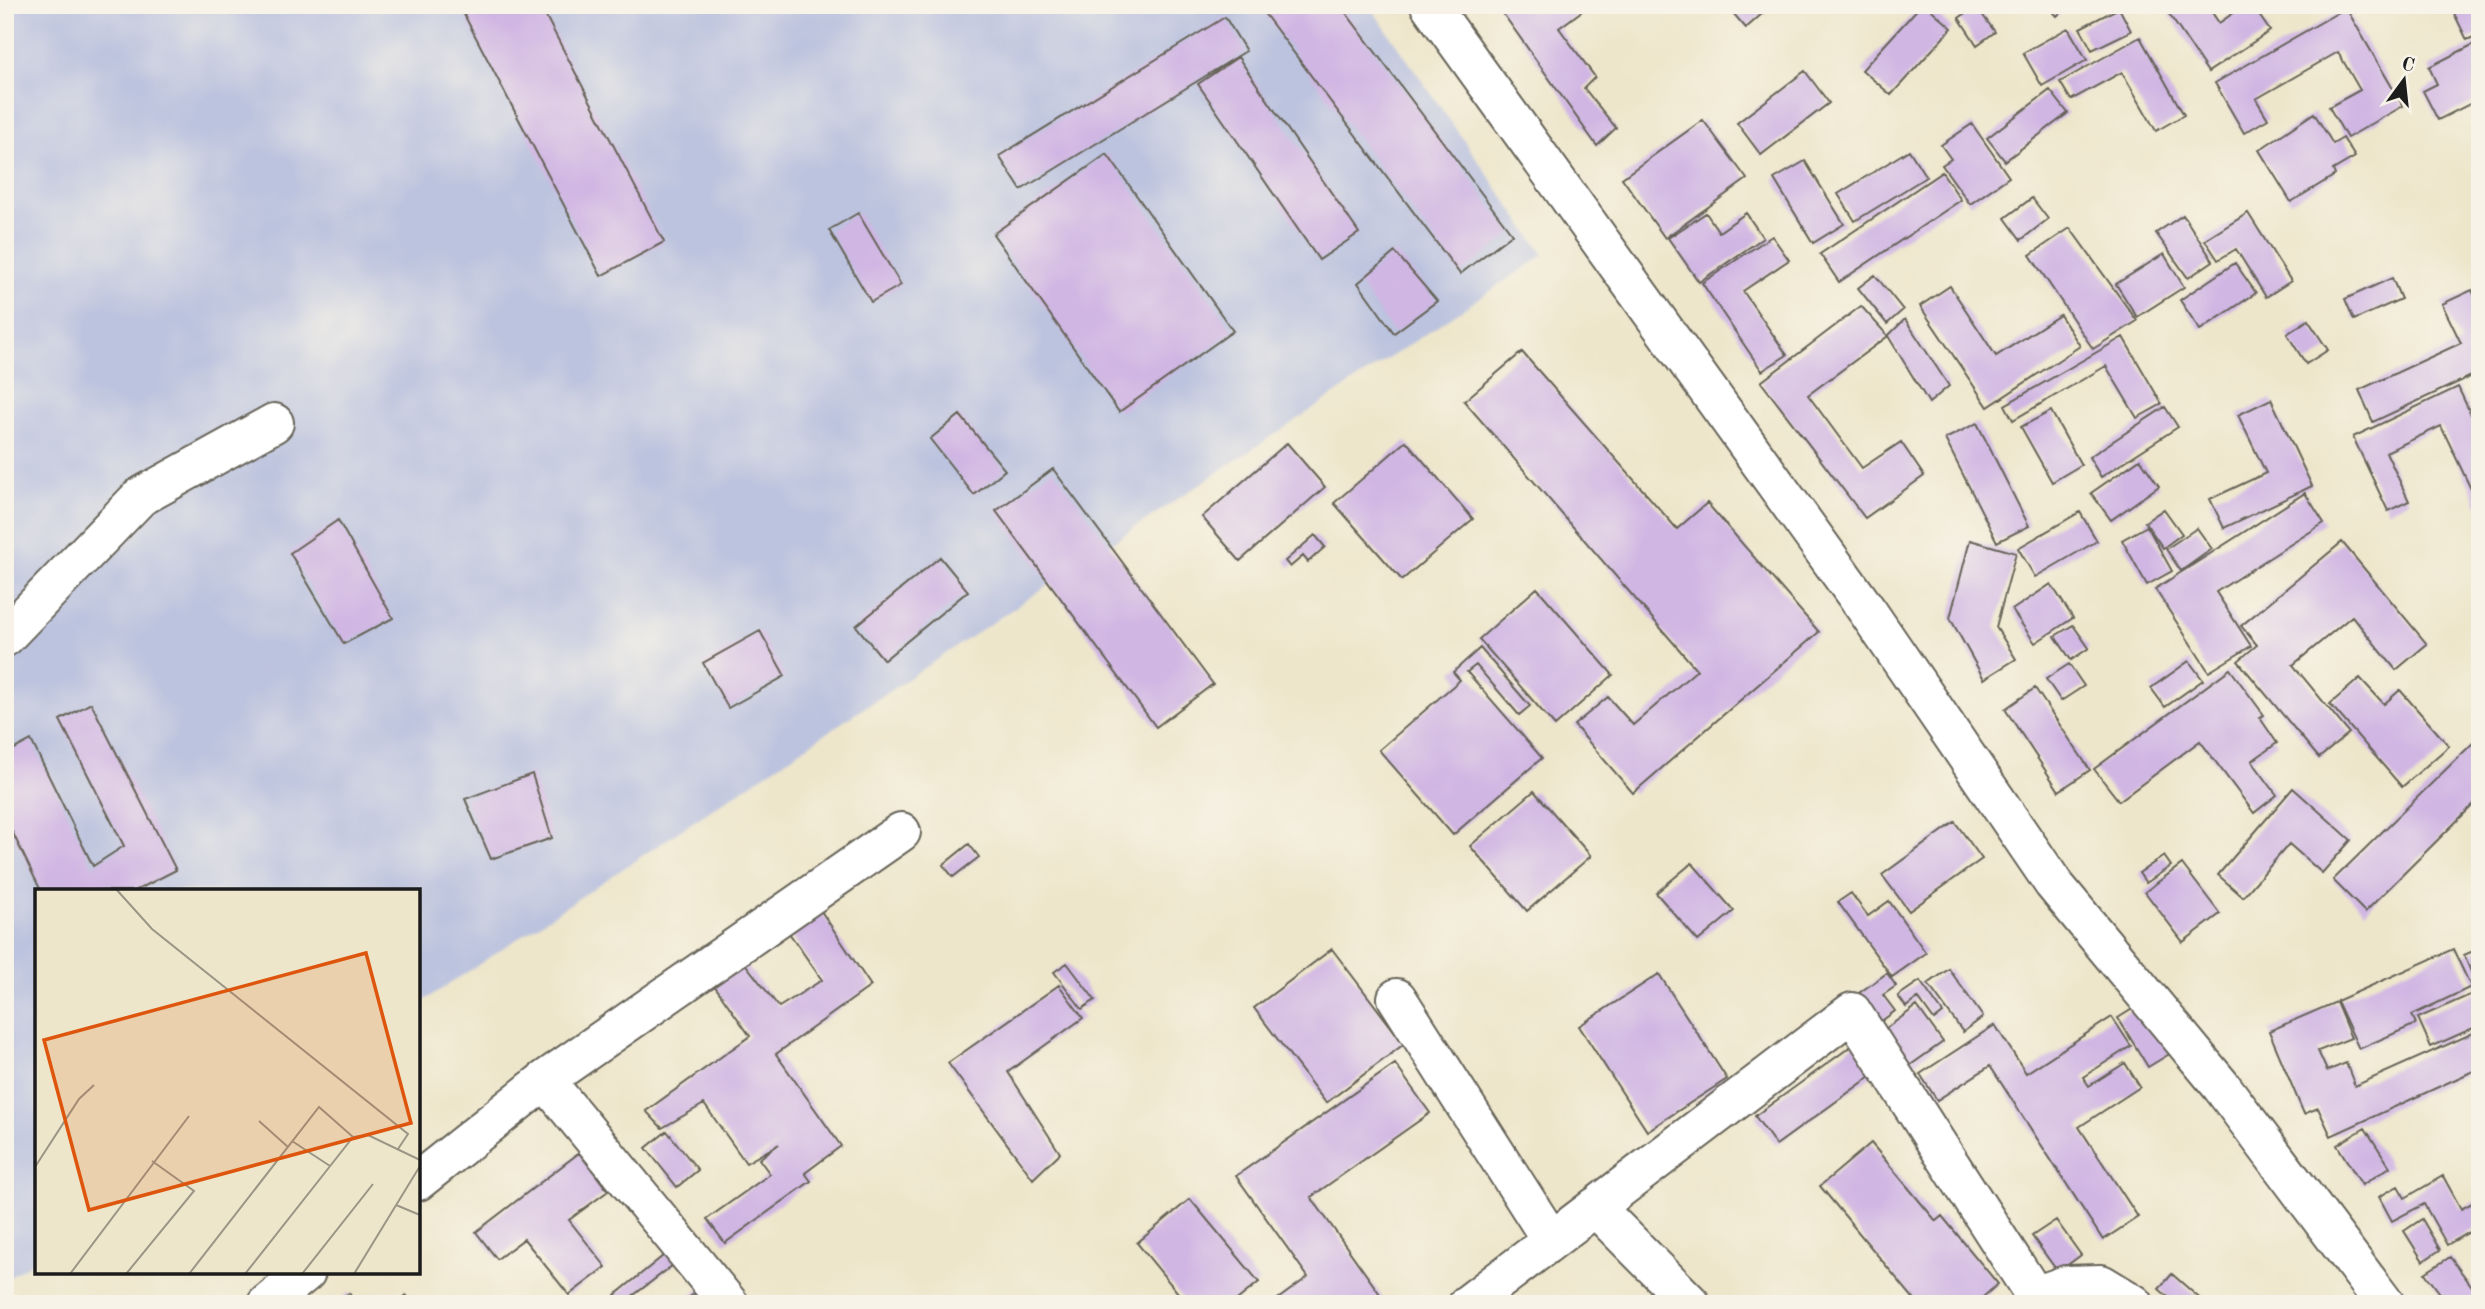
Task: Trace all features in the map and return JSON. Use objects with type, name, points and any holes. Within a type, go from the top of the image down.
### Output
[{"type":"street","points":[[1430,5],[1868,612],[2053,883],[2222,1087],[2385,1304]]},
{"type":"street","points":[[5,637],[140,497],[274,423]]},
{"type":"street","points":[[420,1179],[544,1080],[901,832]]},
{"type":"street","points":[[1397,998],[1551,1240]]},
{"type":"street","points":[[1468,1304],[1852,1012],[2030,1300],[2066,1285],[2101,1284],[2134,1304]]},
{"type":"street","points":[[544,1080],[729,1304]]},
{"type":"street","points":[[1595,1207],[1691,1304]]},
{"type":"street","points":[[267,1304],[304,1274]]},
{"type":"shaded area","points":[[5,5],[1369,5],[1544,255],[420,1004],[420,889],[35,889],[35,1260],[5,1280]]},
{"type":"building","points":[[459,5],[540,5],[664,242],[601,276]]},
{"type":"building","points":[[1258,5],[1340,5],[1512,234],[1460,274]]},
{"type":"building","points":[[1497,5],[1590,5],[1559,28],[1595,77],[1584,88],[1616,128],[1597,146]]},
{"type":"building","points":[[1726,5],[1772,5],[1746,28]]},
{"type":"building","points":[[1921,5],[1926,5],[1952,28],[1891,95],[1862,70]]},
{"type":"building","points":[[2047,5],[2069,5],[2057,16]]},
{"type":"building","points":[[2163,5],[2207,5],[2219,23],[2245,5],[2252,5],[2270,31],[2208,72]]},
{"type":"building","points":[[2450,5],[2480,5],[2480,34],[2467,40]]},
{"type":"building","points":[[1976,6],[1995,32],[1977,45],[1959,18]]},
{"type":"building","points":[[2119,8],[2131,31],[2092,50],[2080,28]]},
{"type":"building","points":[[2346,8],[2403,106],[2347,138],[2329,107],[2360,90],[2338,52],[2256,99],[2268,119],[2244,133],[2215,83]]},
{"type":"building","points":[[1225,17],[1246,51],[1021,190],[999,156]]},
{"type":"building","points":[[2068,28],[2087,60],[2042,86],[2023,53]]},
{"type":"building","points":[[2140,37],[2184,115],[2156,131],[2122,72],[2071,100],[2060,82]]},
{"type":"building","points":[[2480,41],[2480,99],[2438,120],[2423,91],[2437,84],[2429,67]]},
{"type":"building","points":[[1238,57],[1359,233],[1319,260],[1198,84]]},
{"type":"building","points":[[1805,71],[1829,103],[1761,155],[1737,123]]},
{"type":"building","points":[[2050,90],[2068,113],[2005,161],[1987,138]]},
{"type":"building","points":[[2314,113],[2333,144],[2343,138],[2355,157],[2333,170],[2335,175],[2291,202],[2259,150]]},
{"type":"building","points":[[1703,120],[1747,179],[1665,238],[1622,178]]},
{"type":"building","points":[[1972,124],[2009,177],[1970,204],[1942,165],[1951,159],[1941,145]]},
{"type":"building","points":[[1909,150],[1926,177],[1855,221],[1838,194]]},
{"type":"building","points":[[1107,154],[1233,331],[1119,412],[993,234]]},
{"type":"building","points":[[1805,161],[1844,224],[1813,243],[1774,179]]},
{"type":"building","points":[[1942,172],[1961,200],[1839,282],[1820,254]]},
{"type":"building","points":[[2032,198],[2048,219],[2021,240],[2005,218]]},
{"type":"building","points":[[858,213],[901,285],[871,302],[829,230]]},
{"type":"building","points":[[1706,213],[1719,232],[1746,213],[1763,238],[1699,282],[1668,238]]},
{"type":"building","points":[[2248,213],[2291,281],[2266,297],[2236,249],[2218,260],[2205,240]]},
{"type":"building","points":[[2183,215],[2213,261],[2188,278],[2156,233]]},
{"type":"building","points":[[2070,228],[2137,321],[2093,349],[2030,255]]},
{"type":"building","points":[[1772,236],[1789,260],[1743,291],[1787,355],[1762,371],[1702,283]]},
{"type":"building","points":[[1395,252],[1437,301],[1394,333],[1358,283]]},
{"type":"building","points":[[2164,254],[2184,287],[2137,317],[2116,284]]},
{"type":"building","points":[[2235,263],[2256,293],[2200,330],[2180,300]]},
{"type":"building","points":[[1875,275],[1903,310],[1887,324],[1858,288]]},
{"type":"building","points":[[2392,278],[2401,299],[2354,320],[2345,299]]},
{"type":"building","points":[[1950,286],[1996,356],[2060,315],[2080,346],[1988,407],[1920,306]]},
{"type":"building","points":[[2472,290],[2480,307],[2480,372],[2373,422],[2359,390],[2461,343],[2442,304]]},
{"type":"building","points":[[1861,306],[1888,336],[1808,395],[1862,468],[1901,442],[1924,476],[1865,518],[1761,382]]},
{"type":"building","points":[[1905,319],[1949,386],[1929,403],[1888,336]]},
{"type":"building","points":[[2308,320],[2328,350],[2306,364],[2287,334]]},
{"type":"building","points":[[2123,337],[2162,404],[2137,418],[2106,366],[2013,420],[2005,405]]},
{"type":"building","points":[[1522,352],[1677,529],[1707,503],[1819,632],[1633,793],[1574,725],[1608,697],[1633,725],[1697,670],[1464,401]]},
{"type":"building","points":[[2458,387],[2480,434],[2480,508],[2441,426],[2386,452],[2409,501],[2388,511],[2353,437]]},
{"type":"building","points":[[2271,399],[2312,486],[2224,528],[2210,499],[2266,473],[2238,415]]},
{"type":"building","points":[[2165,407],[2178,427],[2101,477],[2089,457]]},
{"type":"building","points":[[2051,411],[2081,465],[2052,482],[2021,427]]},
{"type":"building","points":[[960,415],[1005,470],[974,495],[930,439]]},
{"type":"building","points":[[1977,423],[2029,526],[1997,542],[1945,439]]},
{"type":"building","points":[[1406,441],[1473,519],[1402,580],[1334,503]]},
{"type":"building","points":[[1287,443],[1325,487],[1240,561],[1202,517]]},
{"type":"building","points":[[2140,459],[2159,486],[2111,520],[2091,493]]},
{"type":"building","points":[[1053,469],[1213,684],[1156,727],[996,511]]},
{"type":"building","points":[[2305,493],[2324,523],[2216,592],[2251,646],[2209,672],[2155,589]]},
{"type":"building","points":[[2164,509],[2182,534],[2163,548],[2145,522]]},
{"type":"building","points":[[2080,512],[2097,541],[2035,577],[2018,548]]},
{"type":"building","points":[[338,520],[393,618],[344,644],[290,553]]},
{"type":"building","points":[[2147,526],[2172,571],[2147,585],[2122,540]]},
{"type":"building","points":[[2197,528],[2212,549],[2181,571],[2166,549]]},
{"type":"building","points":[[1315,535],[1325,547],[1308,562],[1303,556],[1290,567],[1285,561]]},
{"type":"building","points":[[1970,540],[2016,553],[1996,627],[2016,659],[1984,679],[1950,618]]},
{"type":"building","points":[[2342,542],[2427,644],[2396,670],[2352,616],[2293,665],[2349,733],[2319,758],[2238,661],[2257,645],[2241,626]]},
{"type":"building","points":[[940,557],[968,591],[884,660],[856,626]]},
{"type":"building","points":[[2051,584],[2073,618],[2035,643],[2012,610]]},
{"type":"building","points":[[1537,588],[1613,675],[1555,726],[1479,639]]},
{"type":"building","points":[[2073,625],[2089,648],[2071,660],[2055,636]]},
{"type":"building","points":[[760,631],[785,676],[728,708],[703,663]]},
{"type":"building","points":[[1480,648],[1530,706],[1519,715],[1476,665],[1467,672],[1542,758],[1453,835],[1379,750],[1460,680],[1453,672]]},
{"type":"building","points":[[2189,661],[2203,680],[2165,707],[2151,688]]},
{"type":"building","points":[[2069,664],[2084,686],[2061,701],[2046,679]]},
{"type":"building","points":[[2230,669],[2264,715],[2260,718],[2277,743],[2252,761],[2277,795],[2254,813],[2200,741],[2119,801],[2094,769]]},
{"type":"building","points":[[2360,678],[2384,704],[2400,690],[2449,746],[2402,787],[2330,704]]},
{"type":"building","points":[[2035,688],[2090,770],[2059,791],[2005,709]]},
{"type":"building","points":[[91,703],[176,870],[139,889],[40,889],[5,817],[5,754],[31,740],[93,866],[124,846],[60,720]]},
{"type":"building","points":[[2480,736],[2480,798],[2365,912],[2333,880]]},
{"type":"building","points":[[532,774],[552,838],[491,859],[465,799]]},
{"type":"building","points":[[2293,788],[2351,840],[2322,873],[2289,844],[2243,897],[2218,875]]},
{"type":"building","points":[[1534,791],[1591,856],[1527,911],[1470,846]]},
{"type":"building","points":[[1955,822],[1982,859],[1909,911],[1882,875]]},
{"type":"building","points":[[969,844],[979,857],[953,877],[943,865]]},
{"type":"building","points":[[2164,856],[2171,866],[2146,883],[2139,873]]},
{"type":"building","points":[[1692,863],[1734,911],[1698,941],[1656,893]]},
{"type":"building","points":[[2182,864],[2220,914],[2183,942],[2145,892]]},
{"type":"building","points":[[1851,893],[1868,916],[1889,901],[1926,953],[1892,977],[1838,902]]},
{"type":"building","points":[[819,908],[871,986],[776,1054],[841,1146],[805,1173],[811,1181],[725,1243],[707,1219],[770,1174],[759,1159],[779,1144],[746,1163],[704,1104],[662,1128],[646,1111],[750,1036],[712,982],[743,961],[779,1007],[822,980],[787,930]]},
{"type":"building","points":[[2480,948],[2480,1025],[2431,1047],[2418,1018],[2479,991],[2464,955]]},
{"type":"building","points":[[1332,949],[1404,1044],[1326,1103],[1254,1008]]},
{"type":"building","points":[[2453,949],[2471,987],[2412,1015],[2416,1024],[2359,1049],[2337,1001]]},
{"type":"building","points":[[1067,963],[1095,1000],[1082,1009],[1054,972]]},
{"type":"building","points":[[1949,969],[1983,1017],[1963,1032],[1928,984]]},
{"type":"building","points":[[1887,973],[1896,986],[1883,995],[1895,1011],[1880,1022],[1859,993]]},
{"type":"building","points":[[1659,974],[1727,1079],[1647,1131],[1579,1026]]},
{"type":"building","points":[[1920,981],[1943,1013],[1934,1020],[1918,998],[1906,1007],[1898,996]]},
{"type":"building","points":[[1059,985],[1083,1018],[1008,1072],[1060,1153],[1033,1179],[948,1063]]},
{"type":"building","points":[[2147,1000],[2176,1050],[2148,1067],[2118,1018]]},
{"type":"building","points":[[2336,1002],[2351,1038],[2318,1051],[2327,1071],[2346,1063],[2355,1086],[2480,1030],[2480,1068],[2331,1136],[2318,1108],[2304,1114],[2269,1031]]},
{"type":"building","points":[[1917,1006],[1943,1042],[1902,1071],[1877,1035]]},
{"type":"building","points":[[2112,1017],[2131,1046],[2083,1077],[2089,1086],[2125,1063],[2140,1087],[2079,1127],[2138,1217],[2103,1240],[1990,1066],[1937,1100],[1920,1074],[1995,1025],[2026,1073]]},
{"type":"building","points":[[1864,1037],[1885,1066],[1776,1145],[1755,1116]]},
{"type":"building","points":[[1395,1064],[1430,1113],[1311,1197],[1387,1304],[1271,1304],[1308,1277],[1236,1176]]},
{"type":"building","points":[[2365,1128],[2390,1167],[2362,1185],[2337,1145]]},
{"type":"building","points":[[667,1131],[698,1170],[677,1187],[646,1148]]},
{"type":"building","points":[[1871,1143],[1936,1221],[1942,1216],[1998,1284],[1975,1304],[1918,1304],[1820,1186]]},
{"type":"building","points":[[579,1153],[608,1191],[569,1220],[606,1267],[569,1295],[524,1239],[497,1259],[476,1232]]},
{"type":"building","points":[[2443,1176],[2461,1209],[2480,1199],[2480,1226],[2447,1245],[2424,1204],[2392,1221],[2379,1197],[2398,1186],[2405,1198]]},
{"type":"building","points":[[1190,1199],[1259,1282],[1232,1304],[1187,1304],[1137,1243]]},
{"type":"building","points":[[2422,1219],[2440,1250],[2423,1261],[2404,1231]]},
{"type":"building","points":[[2056,1220],[2081,1255],[2058,1272],[2032,1236]]},
{"type":"building","points":[[668,1252],[677,1262],[622,1304],[615,1295]]},
{"type":"building","points":[[2450,1257],[2480,1297],[2480,1304],[2448,1304],[2425,1273]]},
{"type":"building","points":[[2172,1274],[2206,1304],[2176,1304],[2159,1289]]},
{"type":"building","points":[[701,1288],[714,1304],[681,1304]]},
{"type":"building","points":[[349,1293],[356,1304],[340,1304],[338,1301]]},
{"type":"building","points":[[406,1295],[414,1304],[396,1304]]}]
